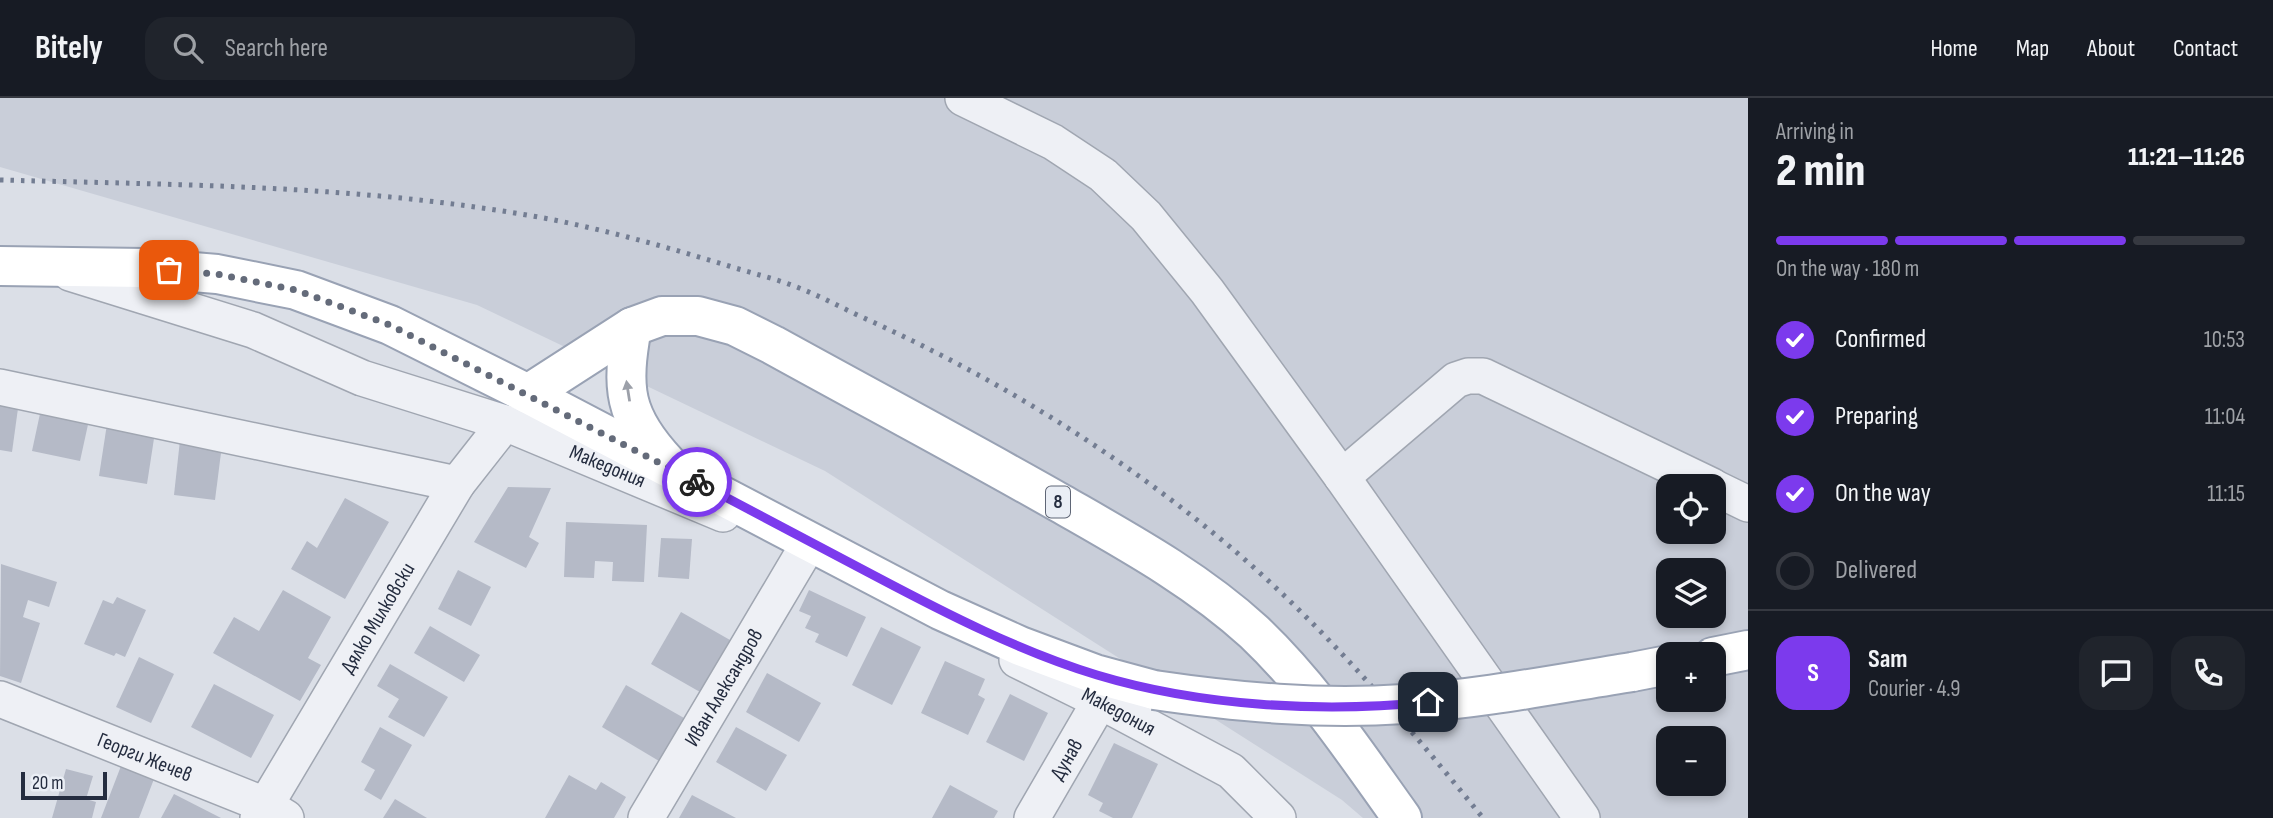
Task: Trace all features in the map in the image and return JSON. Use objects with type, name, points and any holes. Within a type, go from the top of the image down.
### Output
[{"type":"main road","points":[[0,266],[145,268],[205,273],[296,290],[390,325],[517,408],[673,469],[940,610],[1020,646],[1095,674],[1154,690],[1240,701],[1343,706],[1404,704],[1476,697],[1650,668]]},
{"type":"main road","name":"8","points":[[517,408],[632,327],[662,316],[698,316],[735,326],[1143,550],[1197,586],[1252,630],[1292,670],[1402,818]]},
{"type":"main road","points":[[632,327],[626,364],[626,389],[633,414],[646,440],[673,469]]},
{"type":"main road","points":[[1726,654],[1748,650]]},
{"type":"street","points":[[970,100],[1052,142],[1103,175],[1146,216],[1207,291],[1342,477],[1582,818]]},
{"type":"street","name":"Македония","points":[[50,266],[253,330],[362,378],[517,408],[802,555],[1100,701],[1231,771],[1278,818]]},
{"type":"street","points":[[1342,477],[1456,380],[1468,376],[1483,376],[1685,474]]},
{"type":"street","points":[[0,387],[457,484]]},
{"type":"street","name":"Дялко Милковски","points":[[270,814],[457,484],[517,408]]},
{"type":"street","points":[[1726,494],[1748,504]]},
{"type":"street","name":"Иван Александров","points":[[646,818],[802,555]]},
{"type":"street","name":"Георги Жечев","points":[[0,699],[270,814]]},
{"type":"street","name":"Дунав","points":[[1031,818],[1100,701]]},
{"type":"shaded area","points":[[0,98],[1748,98],[1748,818],[1363,818],[1342,800],[825,471],[477,305],[0,167]]},
{"type":"building","points":[[0,399],[19,401],[12,452],[0,450]]},
{"type":"building","points":[[41,409],[89,420],[80,461],[32,451]]},
{"type":"building","points":[[107,424],[155,432],[147,484],[99,476]]},
{"type":"building","points":[[180,440],[222,445],[215,500],[174,495]]},
{"type":"building","points":[[508,487],[551,488],[529,537],[539,543],[526,568],[474,542]]},
{"type":"building","points":[[345,498],[389,522],[345,599],[291,569],[307,541],[317,548]]},
{"type":"building","points":[[566,522],[647,525],[644,582],[612,581],[613,562],[595,561],[594,578],[564,577]]},
{"type":"building","points":[[661,538],[692,539],[689,579],[658,577]]},
{"type":"building","points":[[1,564],[57,582],[49,607],[28,600],[23,617],[40,623],[21,683],[0,676]]},
{"type":"building","points":[[458,570],[491,587],[471,626],[438,609]]},
{"type":"building","points":[[283,590],[331,617],[308,658],[321,665],[300,701],[213,653],[234,617],[259,631]]},
{"type":"building","points":[[809,590],[866,617],[847,657],[815,642],[819,634],[805,628],[811,616],[799,611]]},
{"type":"building","points":[[117,597],[146,610],[125,657],[116,653],[114,656],[84,644],[103,600],[113,604]]},
{"type":"building","points":[[681,612],[730,640],[700,692],[651,664]]},
{"type":"building","points":[[430,626],[480,655],[464,682],[414,653]]},
{"type":"building","points":[[881,627],[921,647],[892,705],[852,685]]},
{"type":"building","points":[[139,657],[174,674],[151,723],[116,707]]},
{"type":"building","points":[[945,661],[985,679],[978,695],[985,699],[968,735],[921,713]]},
{"type":"building","points":[[390,664],[448,697],[424,737],[388,717],[399,699],[377,686]]},
{"type":"building","points":[[767,673],[821,703],[799,742],[746,712]]},
{"type":"building","points":[[214,684],[274,715],[251,758],[191,727]]},
{"type":"building","points":[[626,685],[684,718],[659,761],[602,727]]},
{"type":"building","points":[[1010,694],[1048,713],[1024,761],[986,742]]},
{"type":"building","points":[[380,727],[412,745],[381,800],[364,790],[375,770],[361,762]]},
{"type":"building","points":[[736,727],[787,755],[766,791],[716,762]]},
{"type":"building","points":[[1114,743],[1158,764],[1132,818],[1113,818],[1099,811],[1103,803],[1088,795]]},
{"type":"building","points":[[121,766],[154,779],[139,818],[101,818]]},
{"type":"building","points":[[66,769],[93,776],[86,799],[96,802],[92,818],[52,818]]},
{"type":"building","points":[[569,775],[596,790],[601,782],[626,797],[614,818],[545,818]]},
{"type":"building","points":[[950,785],[998,811],[994,818],[932,818]]},
{"type":"building","points":[[174,794],[221,818],[161,818]]},
{"type":"building","points":[[692,795],[736,818],[679,818]]},
{"type":"building","points":[[395,799],[427,818],[383,818]]},
{"type":"railway","points":[[0,180],[344,193],[481,208],[617,234],[770,278],[812,293],[961,365],[1008,392],[1144,479],[1187,512],[1264,577],[1331,642],[1424,746],[1483,818]]},
{"type":"way so far","points":[[169,270],[217,274],[296,290],[390,325],[697,482]]},
{"type":"route","points":[[697,482],[940,610],[1020,646],[1095,674],[1154,690],[1228,701],[1343,706],[1428,702]]}]
